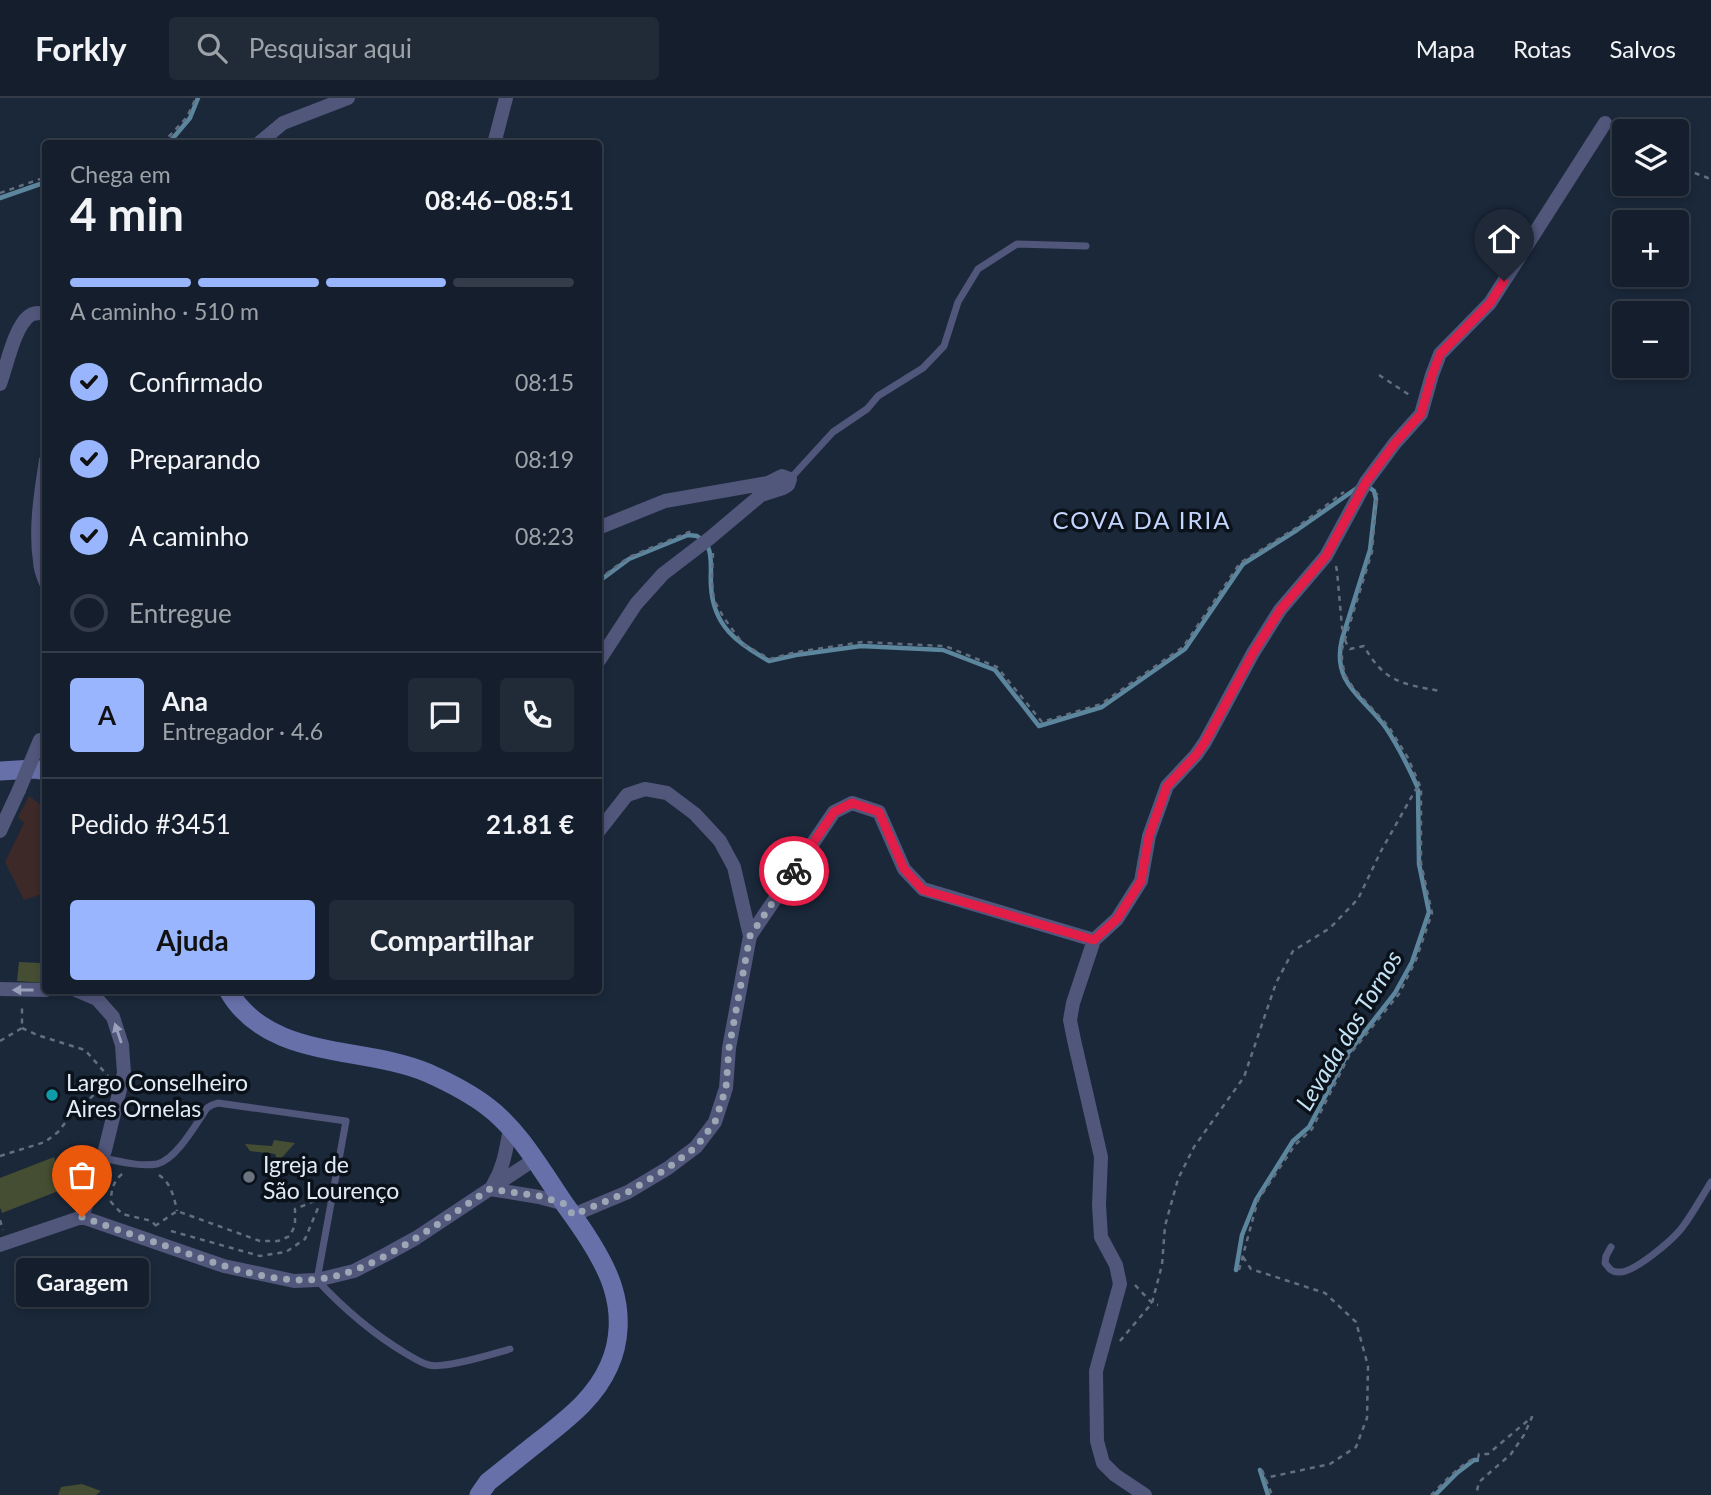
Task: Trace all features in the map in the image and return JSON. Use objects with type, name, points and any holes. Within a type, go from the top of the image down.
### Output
[{"type":"main road","points":[[0,771],[42,770]]},
{"type":"main road","points":[[230,994],[265,1028],[297,1042],[424,1072],[453,1085],[487,1106],[535,1159],[604,1266],[613,1287],[619,1322],[615,1347],[599,1386],[587,1401],[488,1482],[479,1495]]},
{"type":"street","points":[[263,140],[283,123],[348,98]]},
{"type":"street","points":[[495,140],[506,98]]},
{"type":"street","points":[[1145,1495],[1115,1475],[1103,1463],[1097,1441],[1096,1371],[1121,1284],[1116,1265],[1101,1237],[1098,1205],[1101,1157],[1070,1020],[1094,940],[1117,919],[1141,881],[1149,836],[1167,786],[1205,742],[1253,653],[1280,610],[1326,556],[1366,482],[1421,414],[1440,354],[1490,303],[1605,123]]},
{"type":"street","points":[[0,384],[22,324],[30,315],[42,313]]},
{"type":"street","points":[[602,526],[664,501],[768,483],[782,477],[790,479],[788,485],[783,488],[761,495],[663,575],[636,604],[602,657]]},
{"type":"street","points":[[42,486],[39,523],[42,569]]},
{"type":"street","points":[[0,831],[42,738]]},
{"type":"street","points":[[602,827],[627,795],[645,789],[667,793],[695,814],[720,841],[734,867],[750,936]]},
{"type":"street","points":[[490,1189],[539,1196],[569,1210],[628,1192],[696,1147],[715,1122],[726,1088],[729,1048],[750,936],[834,812],[852,803],[879,812],[904,869],[923,890],[1094,940]]},
{"type":"street","points":[[0,989],[42,990]]},
{"type":"street","points":[[82,1217],[102,1158],[115,1078],[124,1073],[122,1045],[113,1017],[97,999],[85,994]]},
{"type":"street","points":[[490,1189],[500,1174],[510,1129]]},
{"type":"street","points":[[2,1238],[82,1217],[239,1270],[294,1280],[317,1280],[354,1270],[416,1238],[535,1159]]},
{"type":"lane","points":[[790,479],[833,432],[867,409],[878,396],[923,368],[944,346],[958,302],[978,269],[1017,244],[1086,246]]},
{"type":"lane","points":[[102,1158],[143,1165],[159,1164],[177,1150],[207,1108],[218,1104],[346,1121],[317,1280],[335,1300],[386,1342],[431,1366],[457,1363],[510,1349]]},
{"type":"lane","points":[[1611,1247],[1605,1263],[1610,1270],[1626,1272],[1638,1265],[1680,1230],[1711,1182]]},
{"type":"path","points":[[166,140],[187,117],[195,98]]},
{"type":"path","points":[[1689,171],[1711,177]]},
{"type":"path","points":[[0,193],[42,178]]},
{"type":"path","points":[[1379,375],[1424,405]]},
{"type":"path","points":[[602,577],[629,557],[689,532],[698,533],[710,538],[713,549],[714,600],[724,618],[743,644],[770,659],[796,652],[862,642],[945,646],[997,667],[1042,722],[1101,704],[1182,647],[1240,564],[1296,528],[1354,484],[1366,482],[1376,490],[1377,499],[1372,552],[1345,632]]},
{"type":"path","points":[[1239,1270],[1258,1200],[1295,1145],[1312,1129],[1350,1054],[1399,994],[1416,960],[1432,913],[1421,863],[1422,788],[1389,727],[1354,689],[1345,675],[1342,649],[1345,632],[1338,570],[1326,556]]},
{"type":"path","points":[[1345,640],[1350,649],[1364,646],[1372,660],[1391,678],[1405,684],[1440,691]]},
{"type":"path","points":[[1120,1341],[1152,1303],[1162,1265],[1165,1226],[1178,1180],[1194,1147],[1244,1077],[1276,983],[1293,951],[1330,928],[1358,900],[1410,799],[1416,789],[1422,788]]},
{"type":"path","points":[[21,989],[22,1028]]},
{"type":"path","points":[[0,1041],[22,1028]]},
{"type":"path","points":[[0,1156],[45,1142],[115,1078],[85,1050],[22,1028]]},
{"type":"path","points":[[122,1174],[115,1181],[111,1202],[122,1214],[152,1221],[155,1226]]},
{"type":"path","points":[[153,1174],[167,1180],[177,1210]]},
{"type":"path","points":[[169,1230],[260,1256],[286,1252],[305,1239],[322,1198],[295,1209],[295,1225],[290,1236],[278,1241],[260,1241],[177,1210]]},
{"type":"path","points":[[144,1239],[155,1226],[177,1210]]},
{"type":"path","points":[[0,1220],[2,1238]]},
{"type":"path","points":[[1243,1256],[1251,1269],[1325,1293],[1356,1322],[1368,1366],[1367,1418],[1356,1447],[1330,1464],[1265,1478]]},
{"type":"path","points":[[1121,1284],[1128,1277],[1157,1305]]},
{"type":"path","points":[[1432,1495],[1455,1472],[1473,1458],[1478,1458],[1479,1454],[1488,1454],[1532,1417],[1511,1454],[1479,1482],[1476,1495]]},
{"type":"path","points":[[1262,1470],[1272,1495]]},
{"type":"shaded area","points":[[29,796],[42,806],[42,894],[24,900],[5,862],[24,823],[18,817]]},
{"type":"green space","points":[[42,953],[42,983],[17,981],[19,962],[40,963]]},
{"type":"green space","points":[[274,1140],[295,1143],[278,1162],[275,1154],[250,1151],[245,1144],[272,1146]]},
{"type":"green space","points":[[54,1157],[66,1188],[2,1213],[0,1178]]},
{"type":"green space","points":[[82,1484],[101,1491],[96,1495],[58,1495],[61,1487]]},
{"type":"waterway","name":"Levada dos Tornos","points":[[171,140],[190,118],[198,98]]},
{"type":"waterway","name":"Levada dos Tornos","points":[[0,198],[42,183]]},
{"type":"waterway","name":"Levada dos Tornos","points":[[708,547],[716,612],[737,640],[769,661],[861,646],[943,650],[995,670],[1039,726],[1102,707],[1185,649],[1243,564],[1357,488]]},
{"type":"waterway","name":"Levada dos Tornos","points":[[1370,488],[1376,499],[1370,550],[1342,639],[1341,668],[1352,689],[1390,735],[1417,786]]},
{"type":"waterway","name":"Levada dos Tornos","points":[[602,579],[629,559],[688,535],[701,539]]},
{"type":"waterway","name":"Levada dos Tornos","points":[[1236,1270],[1242,1235],[1256,1200],[1293,1141],[1309,1127],[1348,1053],[1395,993],[1412,962],[1429,912],[1419,864],[1418,790]]},
{"type":"waterway","name":"Levada dos Tornos","points":[[1435,1495],[1457,1473],[1477,1460]]},
{"type":"waterway","name":"Levada dos Tornos","points":[[1260,1470],[1268,1495]]},
{"type":"way so far","points":[[82,1217],[224,1266],[294,1280],[317,1280],[342,1275],[385,1255],[416,1238],[490,1189],[539,1196],[565,1204],[573,1215],[628,1192],[696,1147],[715,1122],[726,1088],[729,1048],[750,936],[794,871]]},
{"type":"place","name":"Largo Conselheiro Aires Ornelas","points":[[52,1095]]},
{"type":"place","name":"Igreja de São Lourenço","points":[[249,1177]]},
{"type":"place","name":"Garagem","points":[[82,1217]]},
{"type":"district","name":"COVA DA IRIA","points":[[1142,519]]},
{"type":"route","points":[[794,871],[834,812],[852,803],[879,812],[904,869],[923,890],[1094,940],[1117,919],[1141,881],[1149,836],[1167,786],[1205,742],[1253,653],[1280,610],[1326,556],[1366,482],[1421,414],[1440,354],[1490,303],[1504,281]]}]
